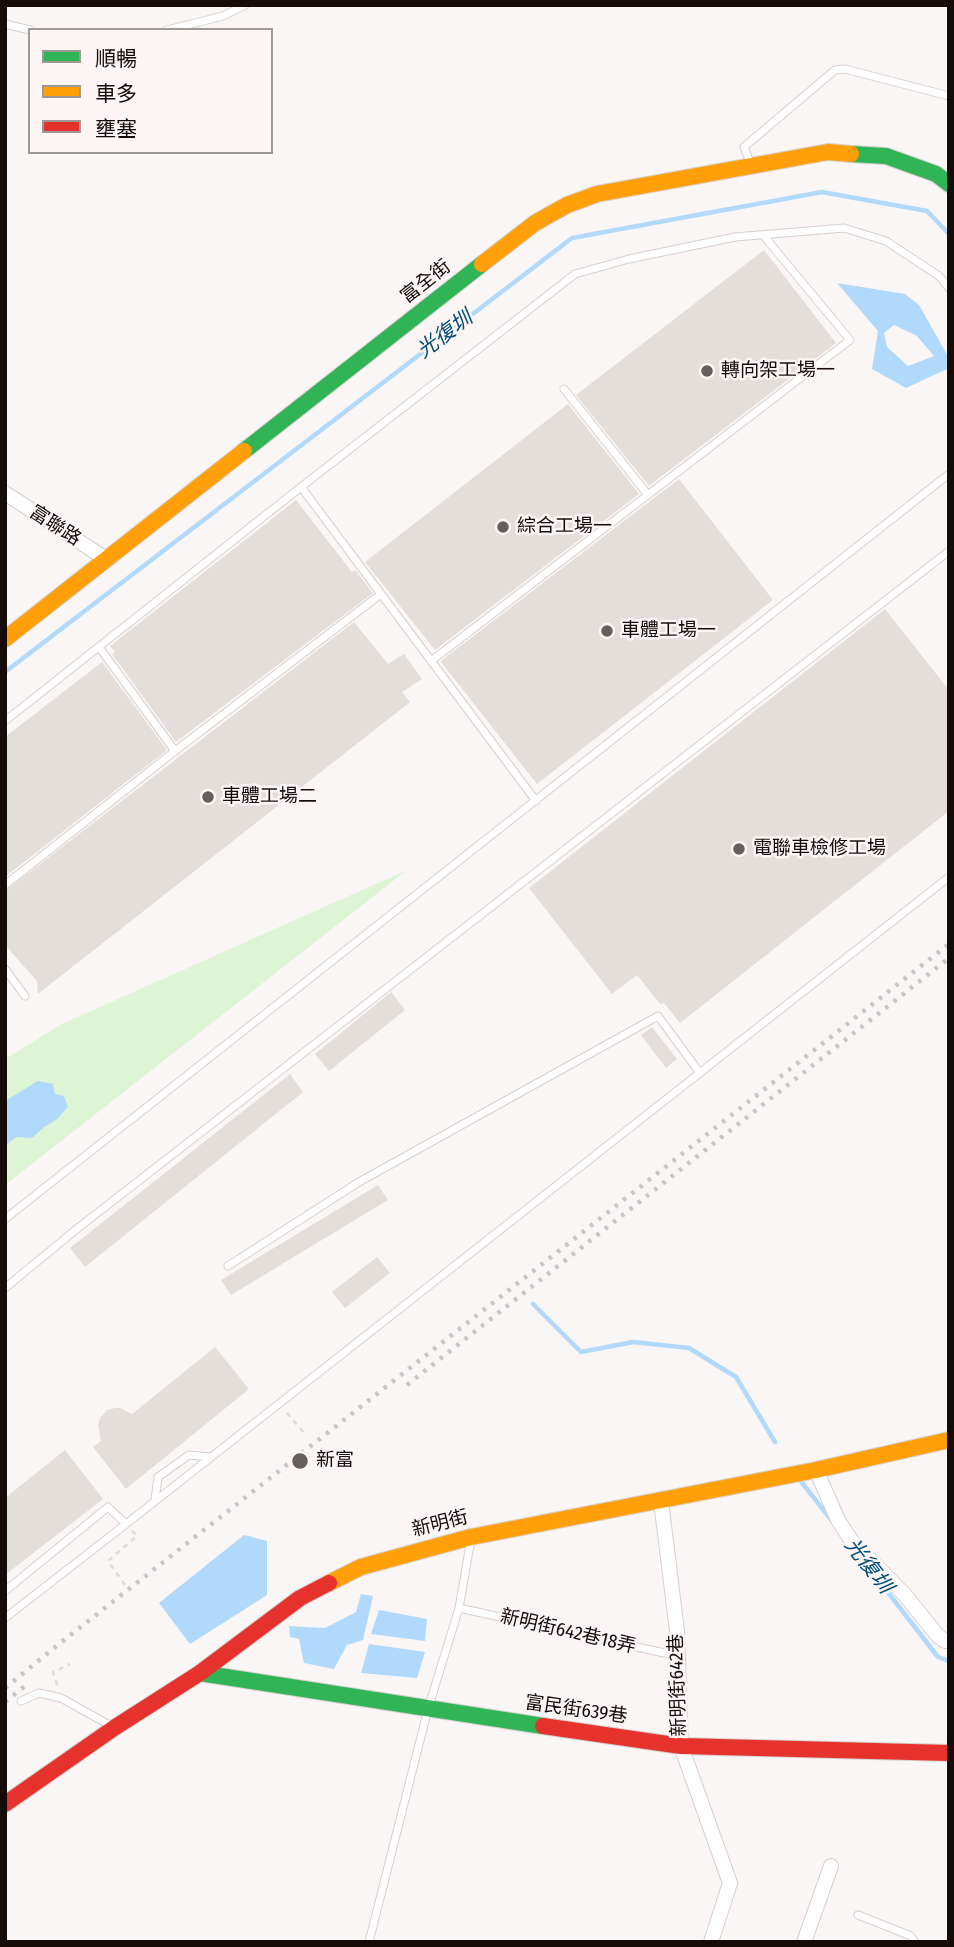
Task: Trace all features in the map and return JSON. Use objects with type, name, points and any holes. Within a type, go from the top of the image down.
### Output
[{"type":"street","name":"富全街","points":[[5,639],[536,223],[567,205],[597,194],[828,152],[886,156],[936,174],[949,184]]},
{"type":"street","name":"富聯路","points":[[5,493],[106,559]]},
{"type":"street","name":"新明街","points":[[5,1804],[114,1728],[200,1673],[300,1598],[361,1567],[471,1538],[816,1470],[949,1440]]},
{"type":"street","points":[[816,1470],[838,1520],[851,1540],[905,1595],[938,1636],[949,1641]]},
{"type":"street","name":"新明街642巷","points":[[661,1500],[677,1631],[681,1746],[730,1883],[711,1942]]},
{"type":"street","name":"富民街639巷","points":[[200,1673],[681,1746],[949,1753]]},
{"type":"street","points":[[804,1942],[831,1866]]},
{"type":"lane","points":[[175,28],[223,16],[245,5]]},
{"type":"lane","points":[[5,24],[28,30]]},
{"type":"lane","points":[[751,166],[744,147],[835,70],[845,69],[949,96]]},
{"type":"lane","points":[[5,721],[575,274],[629,259],[735,237],[844,228],[886,241],[939,276],[949,288]]},
{"type":"lane","points":[[431,662],[850,340],[763,234]]},
{"type":"lane","points":[[564,389],[648,495]]},
{"type":"lane","points":[[5,1219],[949,474]]},
{"type":"lane","points":[[301,487],[536,801]]},
{"type":"lane","points":[[5,1288],[286,1065],[949,551]]},
{"type":"lane","points":[[5,885],[381,594]]},
{"type":"lane","points":[[99,646],[175,751]]},
{"type":"lane","points":[[5,1618],[949,877]]},
{"type":"lane","points":[[5,969],[25,996]]},
{"type":"lane","points":[[228,1266],[359,1182],[658,1016],[700,1073]]},
{"type":"lane","points":[[155,1500],[158,1477],[189,1455],[211,1457]]},
{"type":"lane","points":[[5,1591],[108,1507],[126,1524]]},
{"type":"lane","points":[[369,1942],[428,1709],[459,1608],[471,1538]]},
{"type":"lane","name":"新明街642巷18弄","points":[[459,1608],[678,1656]]},
{"type":"lane","points":[[21,1701],[40,1693],[61,1698],[114,1728]]},
{"type":"lane","points":[[858,1915],[911,1936],[915,1942]]},
{"type":"path","points":[[279,1404],[305,1434]]},
{"type":"path","points":[[125,1585],[108,1561],[137,1536],[126,1524]]},
{"type":"path","points":[[61,1698],[53,1671],[70,1664]]},
{"type":"green space","points":[[407,870],[5,1185],[5,1059],[62,1024]]},
{"type":"water","points":[[837,283],[905,294],[919,305],[949,358],[949,368],[906,388],[872,369],[878,331]],"holes":[[[894,325],[917,336],[934,356],[908,366],[887,347],[884,333]]]},
{"type":"water","points":[[38,1081],[53,1084],[55,1094],[64,1096],[68,1107],[32,1138],[16,1137],[5,1146],[5,1101]]},
{"type":"water","points":[[244,1535],[267,1541],[267,1595],[190,1644],[159,1603]]},
{"type":"water","points":[[361,1594],[373,1596],[363,1640],[347,1645],[334,1669],[304,1663],[299,1639],[290,1637],[289,1626],[325,1628],[356,1612]]},
{"type":"water","points":[[379,1610],[427,1619],[425,1641],[371,1634]]},
{"type":"water","points":[[369,1644],[425,1652],[417,1678],[361,1673]]},
{"type":"building","name":"轉向架工場一","points":[[764,250],[836,343],[649,486],[576,395]]},
{"type":"building","name":"綜合工場一","points":[[568,404],[639,494],[435,650],[365,562]]},
{"type":"building","name":"車體工場一","points":[[679,479],[773,600],[537,784],[441,662]]},
{"type":"building","points":[[296,500],[352,572],[355,570],[373,593],[176,742],[112,654],[115,652],[110,646]]},
{"type":"building","name":"電聯車檢修工場","points":[[885,609],[949,690],[949,811],[680,1023],[664,1003],[660,1004],[637,975],[612,994],[529,888]]},
{"type":"building","name":"車體工場二","points":[[354,622],[388,664],[404,654],[422,679],[402,692],[410,702],[38,994],[37,981],[5,945],[5,891]]},
{"type":"building","points":[[102,662],[167,750],[5,877],[5,737]]},
{"type":"building","points":[[391,992],[405,1010],[329,1071],[315,1054]]},
{"type":"building","points":[[652,1027],[677,1059],[666,1068],[641,1035]]},
{"type":"building","points":[[290,1074],[303,1092],[85,1267],[70,1248]]},
{"type":"building","points":[[378,1185],[388,1200],[231,1295],[221,1280]]},
{"type":"building","points":[[377,1257],[390,1273],[345,1308],[332,1292]]},
{"type":"building","points":[[215,1347],[249,1389],[126,1489],[93,1447],[101,1441],[98,1425],[100,1418],[107,1410],[115,1408],[132,1414]]},
{"type":"building","points":[[65,1450],[103,1499],[5,1575],[5,1498]]},
{"type":"waterway","name":"光復圳","points":[[5,672],[572,238],[822,192],[927,211],[949,234]]},
{"type":"waterway","name":"光復圳","points":[[533,1304],[581,1352],[633,1342],[689,1348],[736,1377],[775,1442]]},
{"type":"waterway","name":"光復圳","points":[[799,1479],[833,1522]]},
{"type":"waterway","name":"光復圳","points":[[866,1564],[938,1657],[949,1661]]},
{"type":"railway","points":[[5,1688],[949,944]]},
{"type":"railway","points":[[407,1385],[949,958]]},
{"type":"railway","points":[[5,1702],[25,1686]]},
{"type":"traffic: fast","points":[[851,154],[886,156],[936,174],[949,184]]},
{"type":"traffic: fast","points":[[244,451],[482,264]]},
{"type":"traffic: fast","points":[[200,1673],[543,1726]]},
{"type":"traffic: slow","points":[[482,264],[535,223],[567,205],[597,194],[828,152],[851,154]]},
{"type":"traffic: slow","points":[[5,639],[244,451]]},
{"type":"traffic: slow","points":[[329,1583],[361,1567],[471,1537],[816,1470],[949,1440]]},
{"type":"traffic: jam","points":[[5,1804],[114,1728],[200,1673],[300,1598],[329,1583]]},
{"type":"traffic: jam","points":[[543,1726],[681,1746],[949,1753]]},
{"type":"place","name":"轉向架工場一","points":[[707,371]]},
{"type":"place","name":"綜合工場一","points":[[503,527]]},
{"type":"place","name":"車體工場一","points":[[607,631]]},
{"type":"place","name":"車體工場二","points":[[208,797]]},
{"type":"place","name":"電聯車檢修工場","points":[[739,849]]},
{"type":"place","name":"新富","points":[[300,1461]]}]
